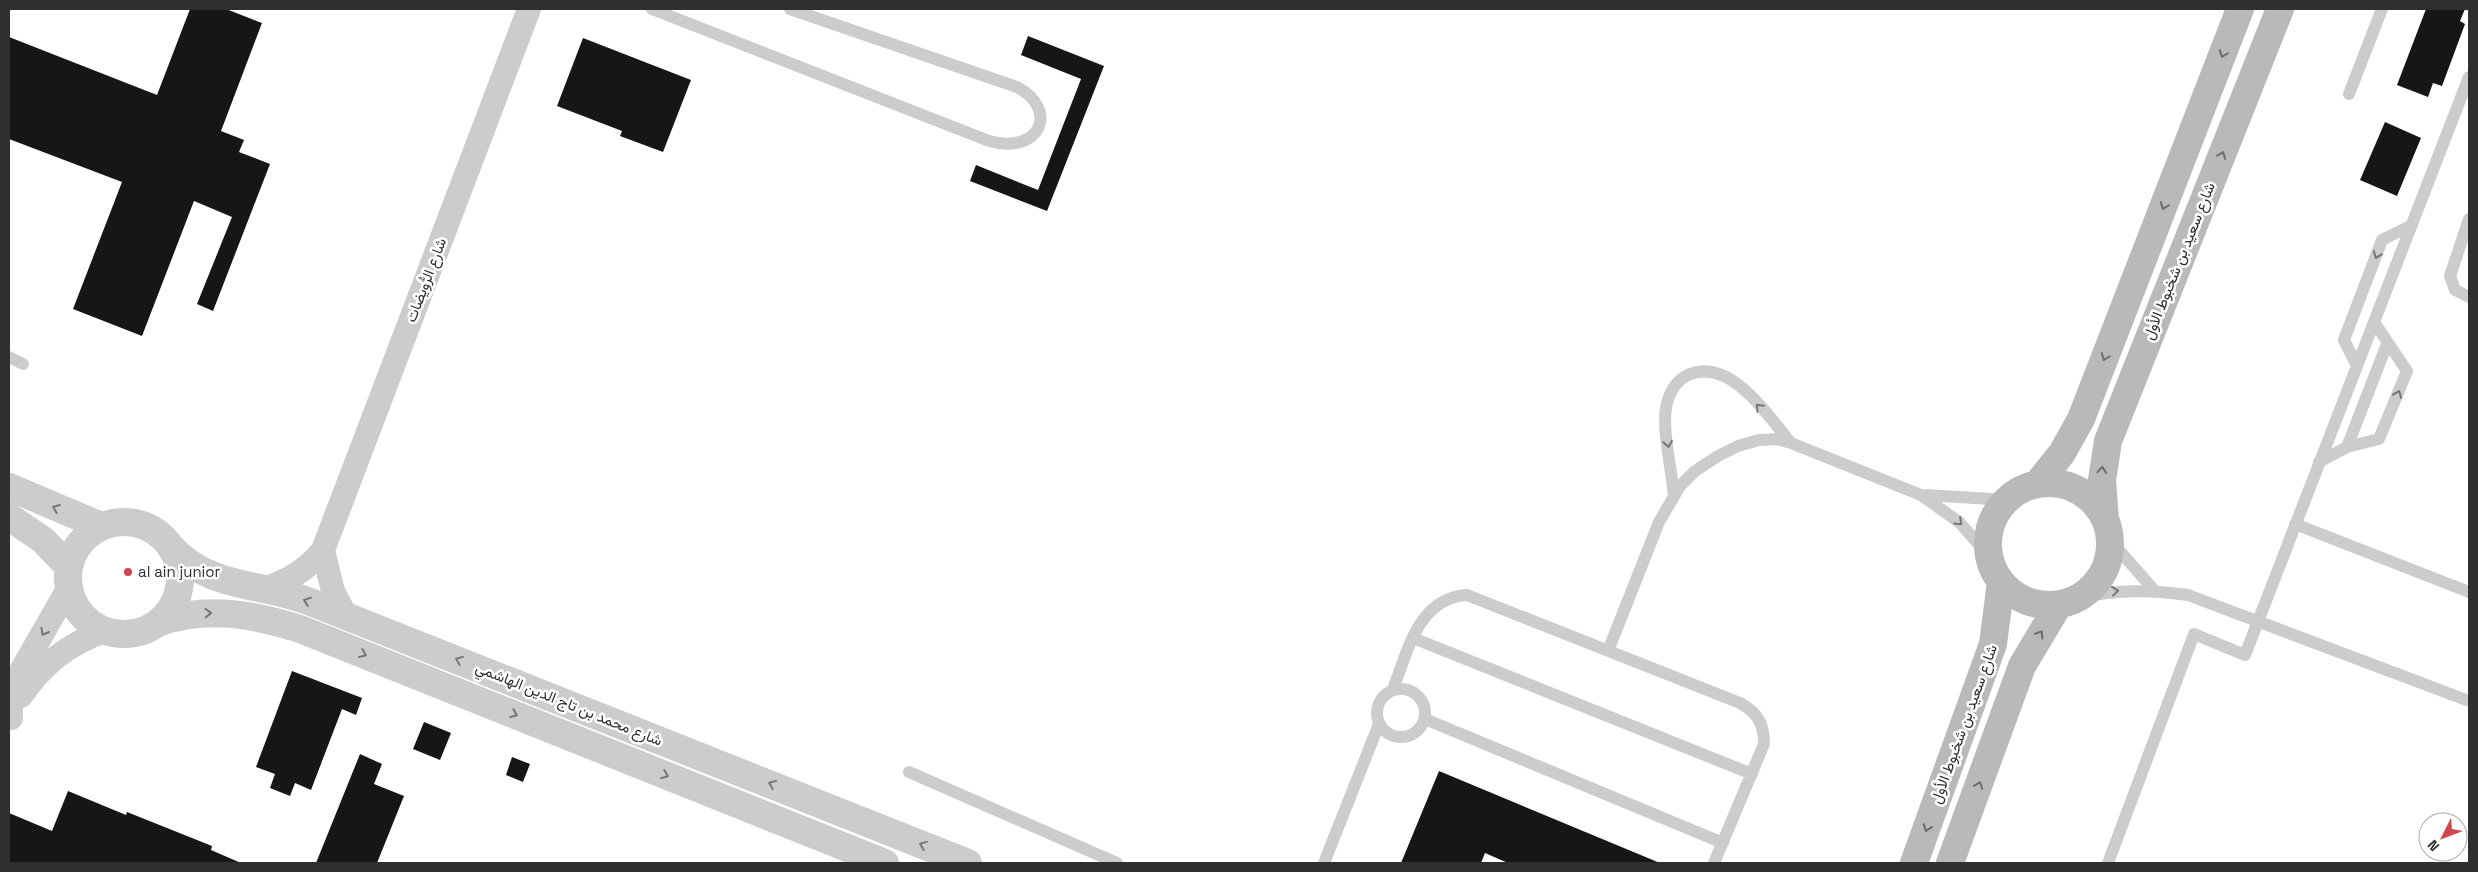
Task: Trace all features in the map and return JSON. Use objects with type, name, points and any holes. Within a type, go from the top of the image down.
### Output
[{"type":"main road","points":[[2038,483],[2062,453],[2081,420],[2240,9]]},
{"type":"main road","name":"شارع سعيد بن شخبوط الأول","points":[[2107,530],[2102,480],[2108,441],[2280,9]]},
{"type":"main road","points":[[2038,483],[2055,483],[2077,490],[2096,505],[2107,530],[2109,558],[2102,574],[2092,588],[2068,601],[2043,604],[2027,600],[2013,593],[2001,582],[1990,557],[1988,536],[1994,516],[2007,500],[2021,489],[2038,483]]},
{"type":"main road","name":"شارع سعيد بن شخبوط الأول","points":[[1914,863],[1993,644],[2001,582]]},
{"type":"main road","points":[[1950,863],[2022,666],[2068,601]]},
{"type":"street","name":"شارع الرُّويضات","points":[[266,588],[286,581],[304,570],[323,550],[529,9]]},
{"type":"street","points":[[9,487],[101,526]]},
{"type":"street","points":[[9,518],[43,540],[68,578],[81,615],[92,625],[105,632],[119,635],[134,634],[148,630],[160,622],[174,603],[181,580],[178,563],[172,548],[162,536],[148,527],[133,522],[117,522],[101,526],[88,534],[78,545],[68,578],[13,682],[10,720]]},
{"type":"street","name":"شارع محمد بن تاج الدين الهاشمي","points":[[172,548],[182,559],[207,575],[283,592],[968,863]]},
{"type":"street","points":[[323,550],[330,584],[346,616]]},
{"type":"street","name":"شارع محمد بن تاج الدين الهاشمي","points":[[160,622],[178,616],[214,612],[266,618],[300,628],[886,863]]},
{"type":"street","points":[[10,720],[25,691],[48,663],[84,639],[105,632]]},
{"type":"lane","points":[[652,9],[989,141],[1016,144],[1033,136],[1038,127],[1040,117],[1032,97],[1017,87],[790,9]]},
{"type":"lane","points":[[2349,94],[2382,9]]},
{"type":"lane","points":[[2108,863],[2194,634],[2245,655],[2469,77]]},
{"type":"lane","points":[[2469,219],[2450,276],[2455,290],[2469,297]]},
{"type":"lane","points":[[2357,366],[2344,340],[2382,240],[2412,225]]},
{"type":"lane","points":[[2319,462],[2347,447],[2380,439],[2407,371],[2387,344],[2374,322]]},
{"type":"lane","points":[[2347,447],[2387,344]]},
{"type":"lane","points":[[9,358],[23,364]]},
{"type":"lane","points":[[1674,496],[1666,409],[1672,389],[1685,376],[1708,371],[1721,373],[1734,380],[1791,443]]},
{"type":"lane","points":[[1608,651],[1659,522],[1674,496],[1695,471],[1738,446],[1759,440],[1778,439],[1791,443],[1921,494],[1959,522],[1990,557]]},
{"type":"lane","points":[[1921,494],[2007,500]]},
{"type":"lane","points":[[2295,524],[2469,592]]},
{"type":"lane","points":[[2107,530],[2154,590]]},
{"type":"lane","points":[[2068,601],[2128,590],[2154,590],[2188,595],[2469,701]]},
{"type":"lane","points":[[1324,863],[1379,724],[1377,707],[1380,699],[1393,689],[1413,638],[1424,617],[1446,600],[1467,595],[1751,709],[1761,720],[1764,730],[1764,744],[1714,863]]},
{"type":"lane","points":[[1413,638],[1752,774]]},
{"type":"lane","points":[[1379,724],[1391,735],[1406,737],[1418,731],[1425,719],[1426,711],[1421,697],[1408,689],[1393,689]]},
{"type":"lane","points":[[1425,719],[1723,842]]},
{"type":"lane","points":[[909,772],[1117,863]]},
{"type":"building","points":[[190,9],[226,9],[262,23],[221,131],[244,140],[239,152],[270,164],[213,311],[197,304],[232,217],[194,201],[142,336],[73,309],[122,182],[9,139],[9,37],[157,95]]},
{"type":"building","points":[[2426,9],[2465,9],[2460,21],[2465,24],[2442,86],[2433,83],[2428,97],[2397,85]]},
{"type":"building","points":[[1028,36],[1104,66],[1047,211],[970,181],[976,165],[1038,190],[1081,79],[1021,55]]},
{"type":"building","points":[[583,38],[691,80],[663,152],[620,136],[622,131],[557,106]]},
{"type":"building","points":[[2385,122],[2421,138],[2397,196],[2360,180]]},
{"type":"building","points":[[292,671],[362,698],[356,715],[342,709],[311,790],[295,783],[290,796],[270,788],[275,774],[256,767]]},
{"type":"building","points":[[424,722],[451,733],[440,760],[413,749]]},
{"type":"building","points":[[360,754],[382,764],[374,784],[404,796],[377,863],[316,863]]},
{"type":"building","points":[[512,757],[530,764],[523,782],[506,775]]},
{"type":"building","points":[[1439,771],[1660,863],[1508,863],[1485,853],[1481,863],[1401,863]]},
{"type":"building","points":[[68,791],[126,815],[127,812],[212,846],[211,850],[241,863],[9,863],[9,813],[52,831]]},
{"type":"place","name":"al ain junior","points":[[128,572]]}]
